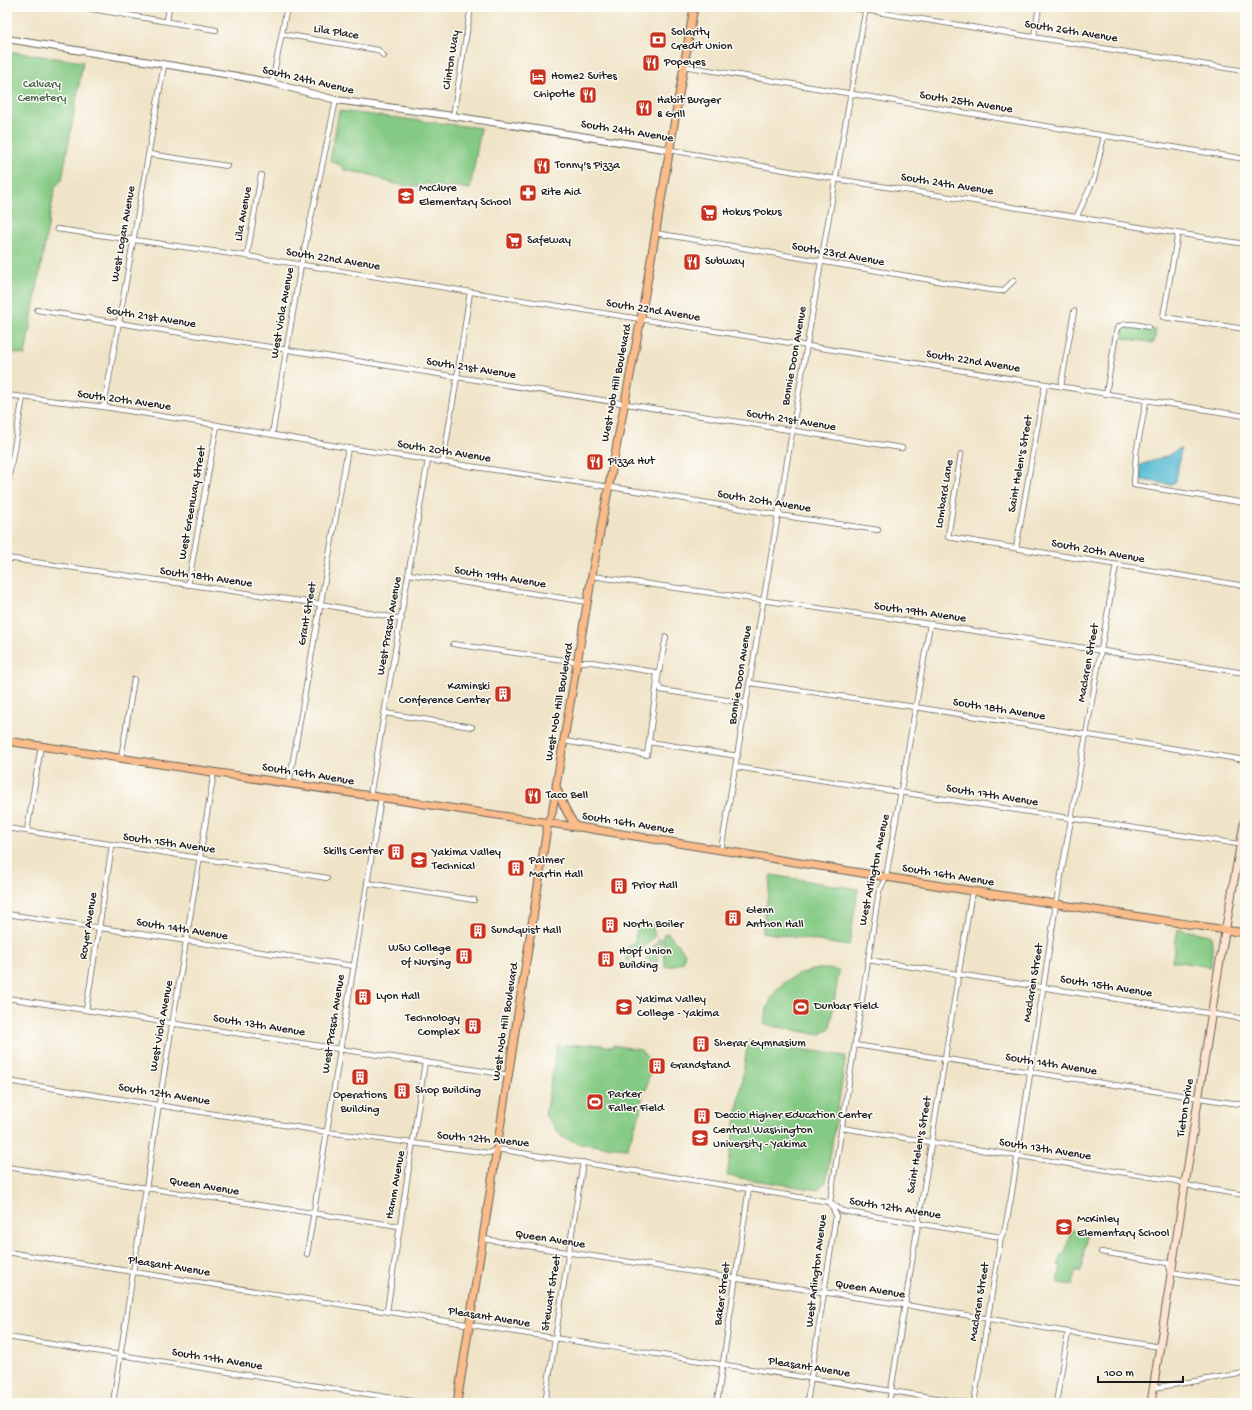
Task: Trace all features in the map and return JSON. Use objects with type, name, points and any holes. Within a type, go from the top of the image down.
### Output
[{"type":"main road","name":"West Nob Hill Boulevard","points":[[457,1403],[548,822],[552,813],[592,576],[641,318],[694,7]]},
{"type":"main road","name":"South 16th Avenue","points":[[7,741],[548,822],[972,891],[1245,933]]},
{"type":"main road","points":[[556,787],[568,816],[577,827]]},
{"type":"main road","name":"Tieton Drive","points":[[1151,1403],[1212,1013],[1226,930],[1243,845],[1245,818]]},
{"type":"street","points":[[80,7],[216,30]]},
{"type":"street","points":[[167,21],[169,7]]},
{"type":"street","points":[[272,83],[287,7]]},
{"type":"street","name":"Clinton Way","points":[[453,116],[471,7]]},
{"type":"street","name":"South 26th Avenue","points":[[846,7],[1245,71]]},
{"type":"street","points":[[1034,36],[1039,7]]},
{"type":"street","name":"Bonnie Doon Avenue","points":[[721,850],[821,262],[866,9]]},
{"type":"street","name":"Lila Place","points":[[282,34],[378,50],[384,56]]},
{"type":"street","name":"South 24th Avenue","points":[[7,39],[237,76],[272,83],[336,100],[453,116],[670,150],[1245,244]]},
{"type":"street","name":"West Logan Avenue","points":[[104,407],[164,65]]},
{"type":"street","name":"South 25th Avenue","points":[[684,66],[1245,159]]},
{"type":"street","name":"West Viola Avenue","points":[[272,435],[301,265],[336,100]]},
{"type":"street","points":[[1077,216],[1094,180],[1104,136]]},
{"type":"street","points":[[149,154],[227,166]]},
{"type":"street","name":"Lila Avenue","points":[[247,256],[261,175]]},
{"type":"street","name":"South 22nd Avenue","points":[[57,229],[247,256],[641,318],[1245,416]]},
{"type":"street","points":[[1178,233],[1163,317],[1245,329]]},
{"type":"street","name":"South 23rd Avenue","points":[[655,234],[990,290],[1003,290],[1014,280]]},
{"type":"street","points":[[443,462],[470,292]]},
{"type":"street","name":"South 21st Avenue","points":[[37,310],[902,448]]},
{"type":"street","points":[[1061,386],[1074,311]]},
{"type":"street","points":[[1106,394],[1117,328],[1121,325],[1127,324],[1148,327]]},
{"type":"street","name":"Saint Helen's Street","points":[[1016,548],[1045,384]]},
{"type":"street","name":"South 20th Avenue","points":[[7,395],[104,407],[348,448],[609,487],[878,530]]},
{"type":"street","points":[[7,488],[23,397]]},
{"type":"street","points":[[1146,401],[1136,454],[1134,485],[1245,503]]},
{"type":"street","name":"West Greenway Street","points":[[188,585],[217,425]]},
{"type":"street","name":"Grant Street","points":[[289,783],[348,448]]},
{"type":"street","name":"Lombard Lane","points":[[948,537],[961,454]]},
{"type":"street","name":"West Prasch Avenue","points":[[370,796],[410,574],[428,460]]},
{"type":"street","name":"South 20th Avenue","points":[[948,537],[1245,586]]},
{"type":"street","name":"South 18th Avenue","points":[[7,558],[320,604],[402,619]]},
{"type":"street","name":"Maclaren Street","points":[[974,1403],[1001,1237],[1005,1229],[1017,1156],[1056,904],[1102,651],[1116,565]]},
{"type":"street","name":"South 19th Avenue","points":[[410,574],[588,602]]},
{"type":"street","name":"South 19th Avenue","points":[[592,576],[930,624],[1245,673]]},
{"type":"street","name":"West Arlington Avenue","points":[[807,1403],[836,1215],[830,1202],[868,960],[879,891],[886,877],[930,624]]},
{"type":"street","points":[[564,741],[647,755],[657,682],[666,637]]},
{"type":"street","points":[[453,644],[656,672],[657,682],[661,690],[746,703]]},
{"type":"street","points":[[120,758],[134,679]]},
{"type":"street","name":"South 18th Avenue","points":[[750,683],[915,707],[1245,760]]},
{"type":"street","points":[[385,712],[472,727]]},
{"type":"street","points":[[649,742],[738,756]]},
{"type":"street","points":[[27,832],[41,746]]},
{"type":"street","name":"South 17th Avenue","points":[[736,766],[1243,845]]},
{"type":"street","name":"West Viola Avenue","points":[[113,1403],[159,1104],[214,772]]},
{"type":"street","name":"West Prasch Avenue","points":[[307,1254],[381,798]]},
{"type":"street","name":"South 15th Avenue","points":[[7,828],[112,846],[328,878]]},
{"type":"street","name":"Royer Avenue","points":[[86,1010],[112,846]]},
{"type":"street","points":[[367,883],[474,900]]},
{"type":"street","name":"Saint Helen's Street","points":[[889,1403],[972,891]]},
{"type":"street","name":"South 14th Avenue","points":[[7,914],[354,966]]},
{"type":"street","name":"South 15th Avenue","points":[[868,960],[1245,1019]]},
{"type":"street","name":"South 13th Avenue","points":[[7,998],[509,1074]]},
{"type":"street","name":"South 14th Avenue","points":[[855,1045],[1245,1105]]},
{"type":"street","name":"Hamm Avenue","points":[[387,1311],[425,1062]]},
{"type":"street","name":"South 12th Avenue","points":[[7,1081],[159,1104],[327,1132],[489,1153],[497,1149],[749,1188],[830,1202],[842,1211],[1001,1237]]},
{"type":"street","name":"South 13th Avenue","points":[[842,1128],[1177,1180],[1194,1187],[1245,1195]]},
{"type":"street","name":"Stewart Street","points":[[544,1403],[583,1162]]},
{"type":"street","name":"Queen Avenue","points":[[7,1167],[399,1226]]},
{"type":"street","name":"Baker Street","points":[[717,1403],[749,1188]]},
{"type":"street","name":"Queen Avenue","points":[[483,1239],[905,1305],[1160,1347]]},
{"type":"street","name":"Pleasant Avenue","points":[[7,1252],[968,1403]]},
{"type":"street","points":[[1101,1252],[1168,1263],[1171,1272],[1245,1284]]},
{"type":"street","points":[[1056,1403],[1068,1333]]},
{"type":"street","name":"South 11th Avenue","points":[[7,1338],[424,1403]]},
{"type":"street","points":[[1153,1388],[1245,1373]]},
{"type":"green space","name":"Calvary Cemetery","points":[[7,51],[83,62],[62,180],[55,187],[25,355],[7,352]]},
{"type":"green space","points":[[339,111],[481,128],[470,189],[429,185],[428,183],[420,186],[403,185],[387,182],[371,175],[344,170],[341,165],[330,161]]},
{"type":"green space","points":[[1125,326],[1156,330],[1154,343],[1123,338]]},
{"type":"green space","points":[[771,875],[858,889],[849,946],[762,932]]},
{"type":"green space","points":[[642,921],[653,925],[653,931],[656,936],[629,961],[626,960],[628,947],[635,940],[637,927]]},
{"type":"green space","points":[[1178,929],[1210,935],[1212,946],[1211,967],[1172,961]]},
{"type":"green space","points":[[668,933],[685,953],[683,962],[665,967],[663,934]]},
{"type":"green space","points":[[659,938],[662,939],[657,963],[646,959]]},
{"type":"green space","name":"Dunbar Field","points":[[817,969],[839,971],[830,1028],[820,1035],[763,1024],[770,1002],[780,987],[795,976]]},
{"type":"green space","points":[[748,1041],[846,1056],[826,1182],[818,1190],[727,1176]]},
{"type":"green space","name":"Parker Faller Field","points":[[593,1044],[613,1047],[613,1045],[641,1050],[651,1063],[646,1090],[643,1090],[640,1113],[627,1148],[581,1144],[562,1137],[545,1115],[557,1046]]},
{"type":"green space","points":[[1071,1230],[1087,1233],[1081,1271],[1075,1271],[1073,1285],[1058,1283],[1061,1265],[1058,1265],[1060,1256],[1066,1250]]},
{"type":"water","points":[[1181,449],[1176,481],[1171,485],[1138,479],[1140,465],[1167,456]]},
{"type":"place","name":"Solarity Credit Union","points":[[658,40]]},
{"type":"place","name":"Popeyes","points":[[651,63]]},
{"type":"place","name":"Home2 Suites","points":[[538,77]]},
{"type":"place","name":"Chipotle","points":[[588,95]]},
{"type":"place","name":"Habit Burger & Grill","points":[[644,108]]},
{"type":"place","name":"Tonny's Pizza","points":[[542,166]]},
{"type":"place","name":"Rite Aid","points":[[528,193]]},
{"type":"place","name":"McClure Elementary School","points":[[406,196]]},
{"type":"place","name":"Hokus Pokus","points":[[709,213]]},
{"type":"place","name":"Safeway","points":[[514,241]]},
{"type":"place","name":"Subway","points":[[692,262]]},
{"type":"place","name":"Pizza Hut","points":[[595,462]]},
{"type":"place","name":"Kaminski Conference Center","points":[[503,694]]},
{"type":"place","name":"Taco Bell","points":[[533,796]]},
{"type":"place","name":"Skills Center","points":[[396,852]]},
{"type":"place","name":"Yakima Valley Technical","points":[[419,860]]},
{"type":"place","name":"Palmer Martin Hall","points":[[516,868]]},
{"type":"place","name":"Prior Hall","points":[[619,886]]},
{"type":"place","name":"Glenn Anthon Hall","points":[[733,918]]},
{"type":"place","name":"North Boiler","points":[[610,925]]},
{"type":"place","name":"Sundquist Hall","points":[[478,931]]},
{"type":"place","name":"WSU College of Nursing","points":[[464,956]]},
{"type":"place","name":"Hopf Union Building","points":[[606,959]]},
{"type":"place","name":"Lyon Hall","points":[[363,997]]},
{"type":"place","name":"Yakima Valley College - Yakima","points":[[624,1007]]},
{"type":"place","name":"Dunbar Field","points":[[801,1007]]},
{"type":"place","name":"Technology Complex","points":[[473,1026]]},
{"type":"place","name":"Sherar Gymnasium","points":[[701,1044]]},
{"type":"place","name":"Grandstand","points":[[657,1066]]},
{"type":"place","name":"Operations Building","points":[[360,1077]]},
{"type":"place","name":"Shop Building","points":[[402,1091]]},
{"type":"place","name":"Parker Faller Field","points":[[595,1102]]},
{"type":"place","name":"Deccio Higher Education Center","points":[[702,1116]]},
{"type":"place","name":"Central Washington University - Yakima","points":[[700,1138]]},
{"type":"place","name":"McKinley Elementary School","points":[[1064,1227]]}]
